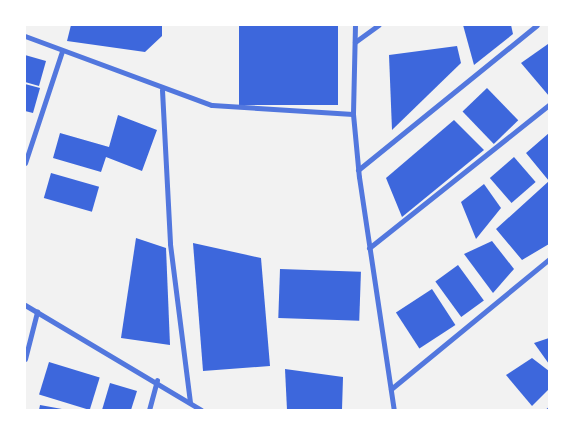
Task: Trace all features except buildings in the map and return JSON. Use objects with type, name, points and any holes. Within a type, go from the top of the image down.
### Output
[{"type":"street","points":[[355,25],[353,114],[358,170],[394,410]]},
{"type":"street","points":[[355,42],[378,25]]},
{"type":"street","points":[[358,170],[537,25]]},
{"type":"street","points":[[25,36],[162,90],[212,105],[353,114]]},
{"type":"street","points":[[25,163],[62,51]]},
{"type":"street","points":[[162,90],[170,244],[190,402]]},
{"type":"street","points":[[369,248],[549,105]]},
{"type":"street","points":[[391,389],[549,259]]},
{"type":"street","points":[[25,305],[157,380],[201,410]]},
{"type":"street","points":[[25,359],[37,312]]},
{"type":"street","points":[[149,410],[157,380]]}]
